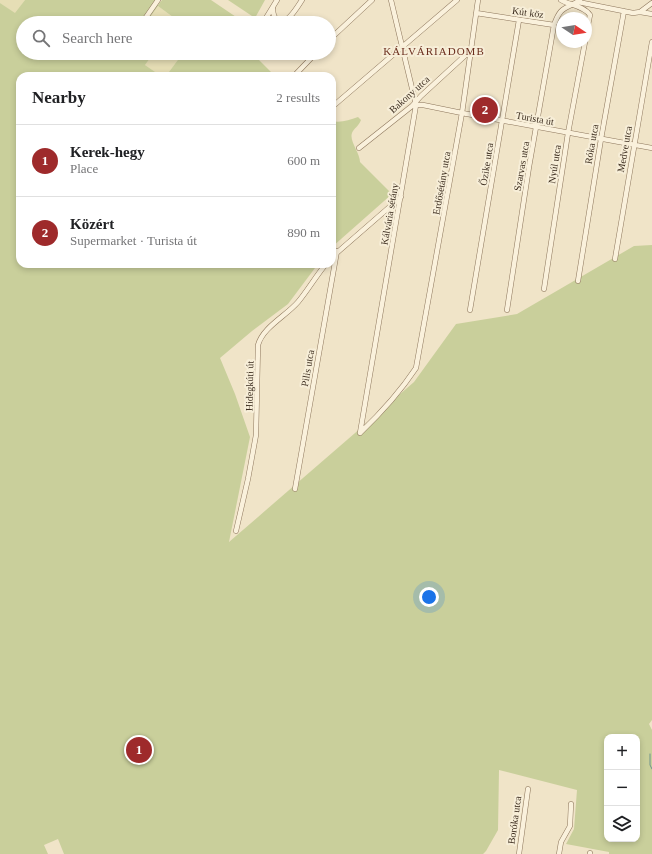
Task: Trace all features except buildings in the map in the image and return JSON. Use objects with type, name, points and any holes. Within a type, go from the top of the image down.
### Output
[{"type":"street","points":[[147,16],[158,0]]},
{"type":"street","points":[[268,16],[277,0]]},
{"type":"street","points":[[290,16],[302,0]]},
{"type":"street","points":[[336,33],[372,0]]},
{"type":"street","name":"Kálvária sétány","points":[[360,433],[401,197],[415,104],[391,0]]},
{"type":"street","points":[[336,104],[457,0]]},
{"type":"street","name":"Erdősétány utca","points":[[360,433],[385,408],[416,368],[462,113],[478,0]]},
{"type":"street","points":[[561,0],[573,4],[588,12]]},
{"type":"street","points":[[554,25],[561,10],[579,1],[624,11],[652,14]]},
{"type":"street","points":[[640,12],[652,3]]},
{"type":"street","points":[[273,9],[275,16]]},
{"type":"street","name":"Róka utca","points":[[578,281],[624,11]]},
{"type":"street","name":"Kút köz","points":[[476,13],[554,25]]},
{"type":"street","name":"Őzike utca","points":[[470,310],[481,254],[519,20]]},
{"type":"street","name":"Szarvas utca","points":[[507,310],[554,25]]},
{"type":"street","name":"Medve utca","points":[[615,259],[652,42]]},
{"type":"street","name":"Nyúl utca","points":[[544,289],[568,133],[584,48]]},
{"type":"street","name":"Bakony utca","points":[[359,148],[415,104],[470,52]]},
{"type":"street","points":[[298,72],[309,60]]},
{"type":"street","name":"Turista út","points":[[415,104],[652,148]]},
{"type":"street","points":[[337,251],[401,197]]},
{"type":"street","name":"Pilis utca","points":[[336,257],[337,251]]},
{"type":"street","name":"Hidegkúti út","points":[[236,531],[256,435],[260,341],[265,333],[297,302],[323,268]]},
{"type":"street","name":"Pilis utca","points":[[295,489],[334,268]]},
{"type":"street","name":"Boróka utca","points":[[519,854],[528,789]]},
{"type":"street","points":[[559,854],[561,842],[570,826],[571,804]]},
{"type":"shaded area","points":[[0,0],[25,0],[15,14],[0,3]]},
{"type":"shaded area","points":[[158,6],[172,16],[151,16]]},
{"type":"shaded area","points":[[149,60],[178,60],[169,72],[155,72],[145,65]]},
{"type":"green space","points":[[25,0],[156,0],[155,3],[158,5],[162,0],[211,0],[235,16],[172,16],[158,6],[151,16],[16,16],[16,60],[149,60],[145,65],[155,72],[16,72],[16,268],[315,268],[288,304],[252,331],[220,358],[235,394],[250,437],[229,542],[414,382],[456,324],[517,314],[634,246],[652,245],[652,720],[649,724],[652,730],[652,854],[609,854],[609,852],[566,844],[574,829],[577,790],[499,770],[498,830],[483,854],[64,854],[58,839],[44,845],[48,854],[0,854],[0,3],[15,13]]},
{"type":"green space","points":[[228,0],[265,0],[256,16],[252,16]]},
{"type":"green space","points":[[178,60],[259,60],[271,72],[169,72]]},
{"type":"green space","points":[[358,117],[361,120],[351,136],[360,158],[360,162],[392,194],[336,243],[336,122]]},
{"type":"waterway","points":[[650,754],[650,765],[652,769]]},
{"type":"place","name":"Közért","points":[[485,110]]},
{"type":"place","name":"Kerek-hegy","points":[[139,750]]},
{"type":"district","name":"KÁLVÁRIADOMB","points":[[434,51]]}]
